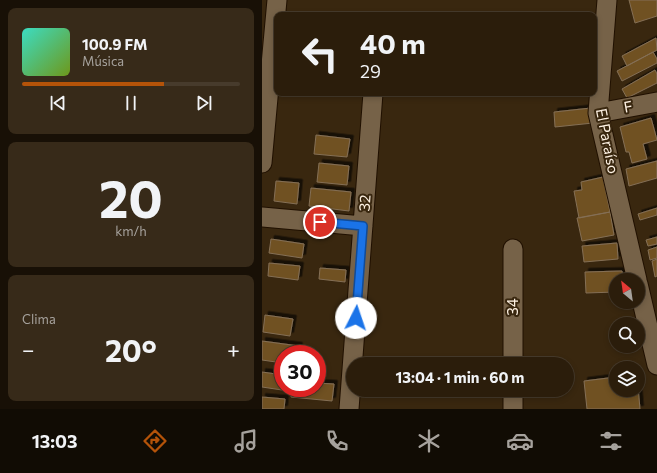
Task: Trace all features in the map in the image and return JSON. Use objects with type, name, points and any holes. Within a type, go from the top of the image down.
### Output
[{"type":"street","points":[[276,12],[277,0]]},
{"type":"street","name":"El Paraíso","points":[[607,0],[598,113],[635,273]]},
{"type":"street","points":[[262,163],[274,41]]},
{"type":"street","name":"32","points":[[349,409],[373,96]]},
{"type":"street","name":"F","points":[[598,113],[657,102]]},
{"type":"street","points":[[262,217],[363,226]]},
{"type":"street","name":"34","points":[[513,249],[513,357]]},
{"type":"street","points":[[644,309],[657,365]]},
{"type":"street","points":[[513,397],[513,409]]},
{"type":"building","points":[[629,0],[657,0],[657,16],[635,23]]},
{"type":"building","points":[[656,38],[657,50],[627,66],[622,56]]},
{"type":"building","points":[[653,52],[657,59],[657,63],[622,81],[617,71]]},
{"type":"building","points":[[655,70],[657,74],[657,83],[627,98],[622,89]]},
{"type":"building","points":[[591,108],[593,123],[555,127],[554,112]]},
{"type":"building","points":[[651,118],[657,140],[643,144],[647,159],[632,163],[629,152],[626,152],[620,127]]},
{"type":"building","points":[[316,135],[350,139],[347,157],[314,154]]},
{"type":"building","points":[[657,161],[657,178],[629,186],[626,169]]},
{"type":"building","points":[[319,163],[349,166],[347,185],[317,182]]},
{"type":"building","points":[[603,177],[610,212],[579,218],[574,191],[582,190],[581,182]]},
{"type":"building","points":[[276,181],[299,183],[297,204],[274,201]]},
{"type":"building","points":[[311,188],[351,192],[349,211],[309,206]]},
{"type":"building","points":[[657,208],[657,215],[640,220],[638,214]]},
{"type":"building","points":[[610,212],[614,235],[582,241],[577,218]]},
{"type":"building","points":[[657,237],[657,244],[648,246],[646,240]]},
{"type":"building","points":[[271,239],[304,244],[302,258],[269,253]]},
{"type":"building","points":[[617,243],[618,259],[584,262],[582,246]]},
{"type":"building","points":[[657,247],[657,258],[650,260],[648,250]]},
{"type":"building","points":[[657,259],[657,276],[655,277],[652,261]]},
{"type":"building","points":[[269,263],[300,266],[298,280],[268,276]]},
{"type":"building","points":[[320,268],[346,270],[345,282],[319,279]]},
{"type":"building","points":[[622,271],[622,273],[609,273],[609,292],[586,293],[585,272]]},
{"type":"building","points":[[265,315],[293,319],[290,336],[263,332]]},
{"type":"building","points":[[262,341],[292,345],[274,345],[274,362],[262,360]]},
{"type":"building","points":[[262,372],[274,374],[274,389],[262,387]]},
{"type":"building","points":[[609,378],[609,397],[639,397],[640,409],[587,409],[584,381]]},
{"type":"building","points":[[326,384],[334,384],[332,401],[291,397],[326,397]]},
{"type":"building","points":[[262,397],[285,399],[284,409],[262,409]]},
{"type":"route","points":[[320,222],[363,226],[356,318]]}]
